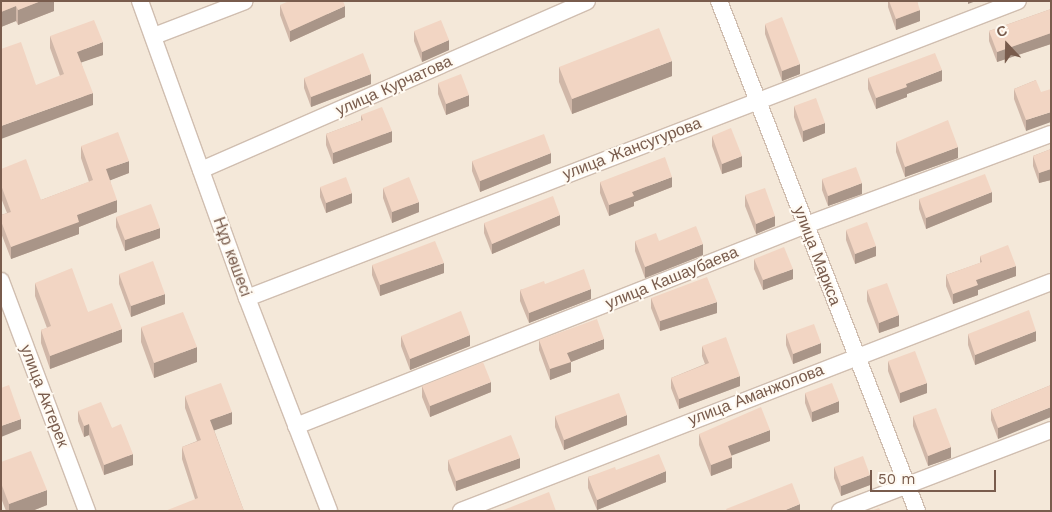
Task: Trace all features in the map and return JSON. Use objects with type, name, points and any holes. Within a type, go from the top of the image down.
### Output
[{"type":"street","name":"Нұр көшесі","points":[[140,1],[247,298],[329,511]]},
{"type":"street","points":[[154,36],[245,1]]},
{"type":"street","name":"улица Курчатова","points":[[201,170],[588,1]]},
{"type":"street","name":"улица Маркса","points":[[719,1],[916,511]]},
{"type":"street","name":"улица Жансугурова","points":[[247,298],[1018,1]]},
{"type":"street","name":"улица Кашаубаева","points":[[296,426],[806,225],[1051,134]]},
{"type":"street","name":"улица Актерек","points":[[1,281],[87,511]]},
{"type":"street","name":"улица Аманжолова","points":[[461,511],[856,356],[1051,282]]},
{"type":"street","points":[[840,511],[1051,430]]},
{"type":"shaded area","points":[[1,1],[1051,1],[1051,511],[1,511]]},
{"type":"building","points":[[1,1],[41,1],[18,10],[16,6],[1,12]]},
{"type":"building","points":[[289,1],[343,1],[345,6],[290,31],[280,5]]},
{"type":"building","points":[[889,1],[917,1],[920,10],[896,19]]},
{"type":"building","points":[[1051,9],[1051,33],[997,52],[989,31]]},
{"type":"building","points":[[782,17],[800,64],[782,71],[765,24]]},
{"type":"building","points":[[94,20],[103,42],[77,52],[93,93],[1,126],[1,49],[21,42],[36,85],[64,74],[50,36]]},
{"type":"building","points":[[441,20],[449,40],[422,52],[414,31]]},
{"type":"building","points":[[659,28],[672,61],[572,99],[559,67]]},
{"type":"building","points":[[363,53],[371,74],[311,97],[304,78]]},
{"type":"building","points":[[935,53],[942,70],[906,84],[907,87],[876,98],[868,78]]},
{"type":"building","points":[[461,74],[469,95],[446,104],[438,83]]},
{"type":"building","points":[[1036,80],[1041,92],[1051,89],[1051,112],[1026,120],[1014,89]]},
{"type":"building","points":[[816,98],[825,123],[803,131],[794,106]]},
{"type":"building","points":[[382,107],[392,131],[333,153],[326,134],[363,120],[361,115]]},
{"type":"building","points":[[948,120],[958,147],[905,167],[896,142]]},
{"type":"building","points":[[731,128],[742,156],[722,164],[712,136]]},
{"type":"building","points":[[118,132],[129,161],[106,169],[117,200],[77,215],[79,222],[11,247],[1,221],[1,215],[11,212],[1,185],[1,169],[26,159],[41,200],[93,180],[81,146]]},
{"type":"building","points":[[544,134],[551,153],[480,181],[472,161]]},
{"type":"building","points":[[1051,149],[1051,169],[1039,173],[1033,156]]},
{"type":"building","points":[[665,157],[672,177],[632,192],[634,196],[609,205],[600,182]]},
{"type":"building","points":[[856,167],[862,183],[828,196],[822,179]]},
{"type":"building","points":[[985,174],[992,192],[926,218],[919,199]]},
{"type":"building","points":[[346,177],[352,193],[326,203],[320,187]]},
{"type":"building","points":[[409,177],[419,202],[392,212],[383,188]]},
{"type":"building","points":[[765,188],[775,216],[756,224],[745,195]]},
{"type":"building","points":[[553,196],[560,215],[492,244],[484,223]]},
{"type":"building","points":[[151,204],[160,228],[125,240],[116,217]]},
{"type":"building","points":[[867,222],[876,246],[855,254],[846,230]]},
{"type":"building","points":[[696,226],[703,244],[645,267],[635,241],[656,233],[659,241]]},
{"type":"building","points":[[435,241],[444,263],[380,285],[372,265]]},
{"type":"building","points":[[1008,245],[1016,266],[976,280],[978,285],[953,294],[946,275],[982,262],[980,256]]},
{"type":"building","points":[[784,247],[793,269],[763,280],[754,259]]},
{"type":"building","points":[[153,261],[165,294],[131,306],[119,274]]},
{"type":"building","points":[[72,268],[88,312],[112,303],[122,329],[50,356],[41,330],[51,326],[35,283]]},
{"type":"building","points":[[584,269],[591,289],[529,313],[520,290],[544,281],[545,284]]},
{"type":"building","points":[[707,277],[717,302],[660,321],[651,298]]},
{"type":"building","points":[[887,283],[899,315],[879,323],[867,290]]},
{"type":"building","points":[[1029,310],[1036,331],[975,355],[968,334]]},
{"type":"building","points":[[461,311],[470,335],[410,359],[401,336]]},
{"type":"building","points":[[183,312],[197,347],[154,363],[141,327]]},
{"type":"building","points":[[597,319],[604,339],[567,353],[571,362],[550,369],[539,340]]},
{"type":"building","points":[[814,324],[821,343],[793,354],[786,334]]},
{"type":"building","points":[[726,337],[740,376],[679,399],[671,378],[709,363],[702,346]]},
{"type":"building","points":[[915,351],[927,383],[900,393],[888,361]]},
{"type":"building","points":[[483,362],[491,382],[430,406],[422,386]]},
{"type":"building","points":[[221,383],[232,412],[210,420],[244,511],[165,511],[198,498],[182,447],[201,440],[185,396]]},
{"type":"building","points":[[832,383],[839,401],[812,412],[805,393]]},
{"type":"building","points":[[9,385],[21,419],[1,426],[1,388]]},
{"type":"building","points":[[1051,385],[1051,407],[998,428],[991,410]]},
{"type":"building","points":[[619,393],[627,415],[564,440],[555,416]]},
{"type":"building","points":[[101,402],[112,428],[121,424],[133,454],[104,465],[89,424],[84,426],[78,411]]},
{"type":"building","points":[[761,407],[770,430],[728,446],[732,457],[711,465],[699,434]]},
{"type":"building","points":[[936,408],[951,447],[928,456],[913,416]]},
{"type":"building","points":[[511,435],[520,458],[456,481],[448,460]]},
{"type":"building","points":[[31,451],[47,490],[9,504],[1,483],[1,462]]},
{"type":"building","points":[[659,454],[666,471],[597,500],[588,477],[615,467],[616,470]]},
{"type":"building","points":[[863,456],[870,475],[841,486],[834,467]]},
{"type":"building","points":[[792,483],[800,504],[783,511],[727,511],[726,509]]},
{"type":"building","points":[[549,492],[556,511],[501,511]]}]
